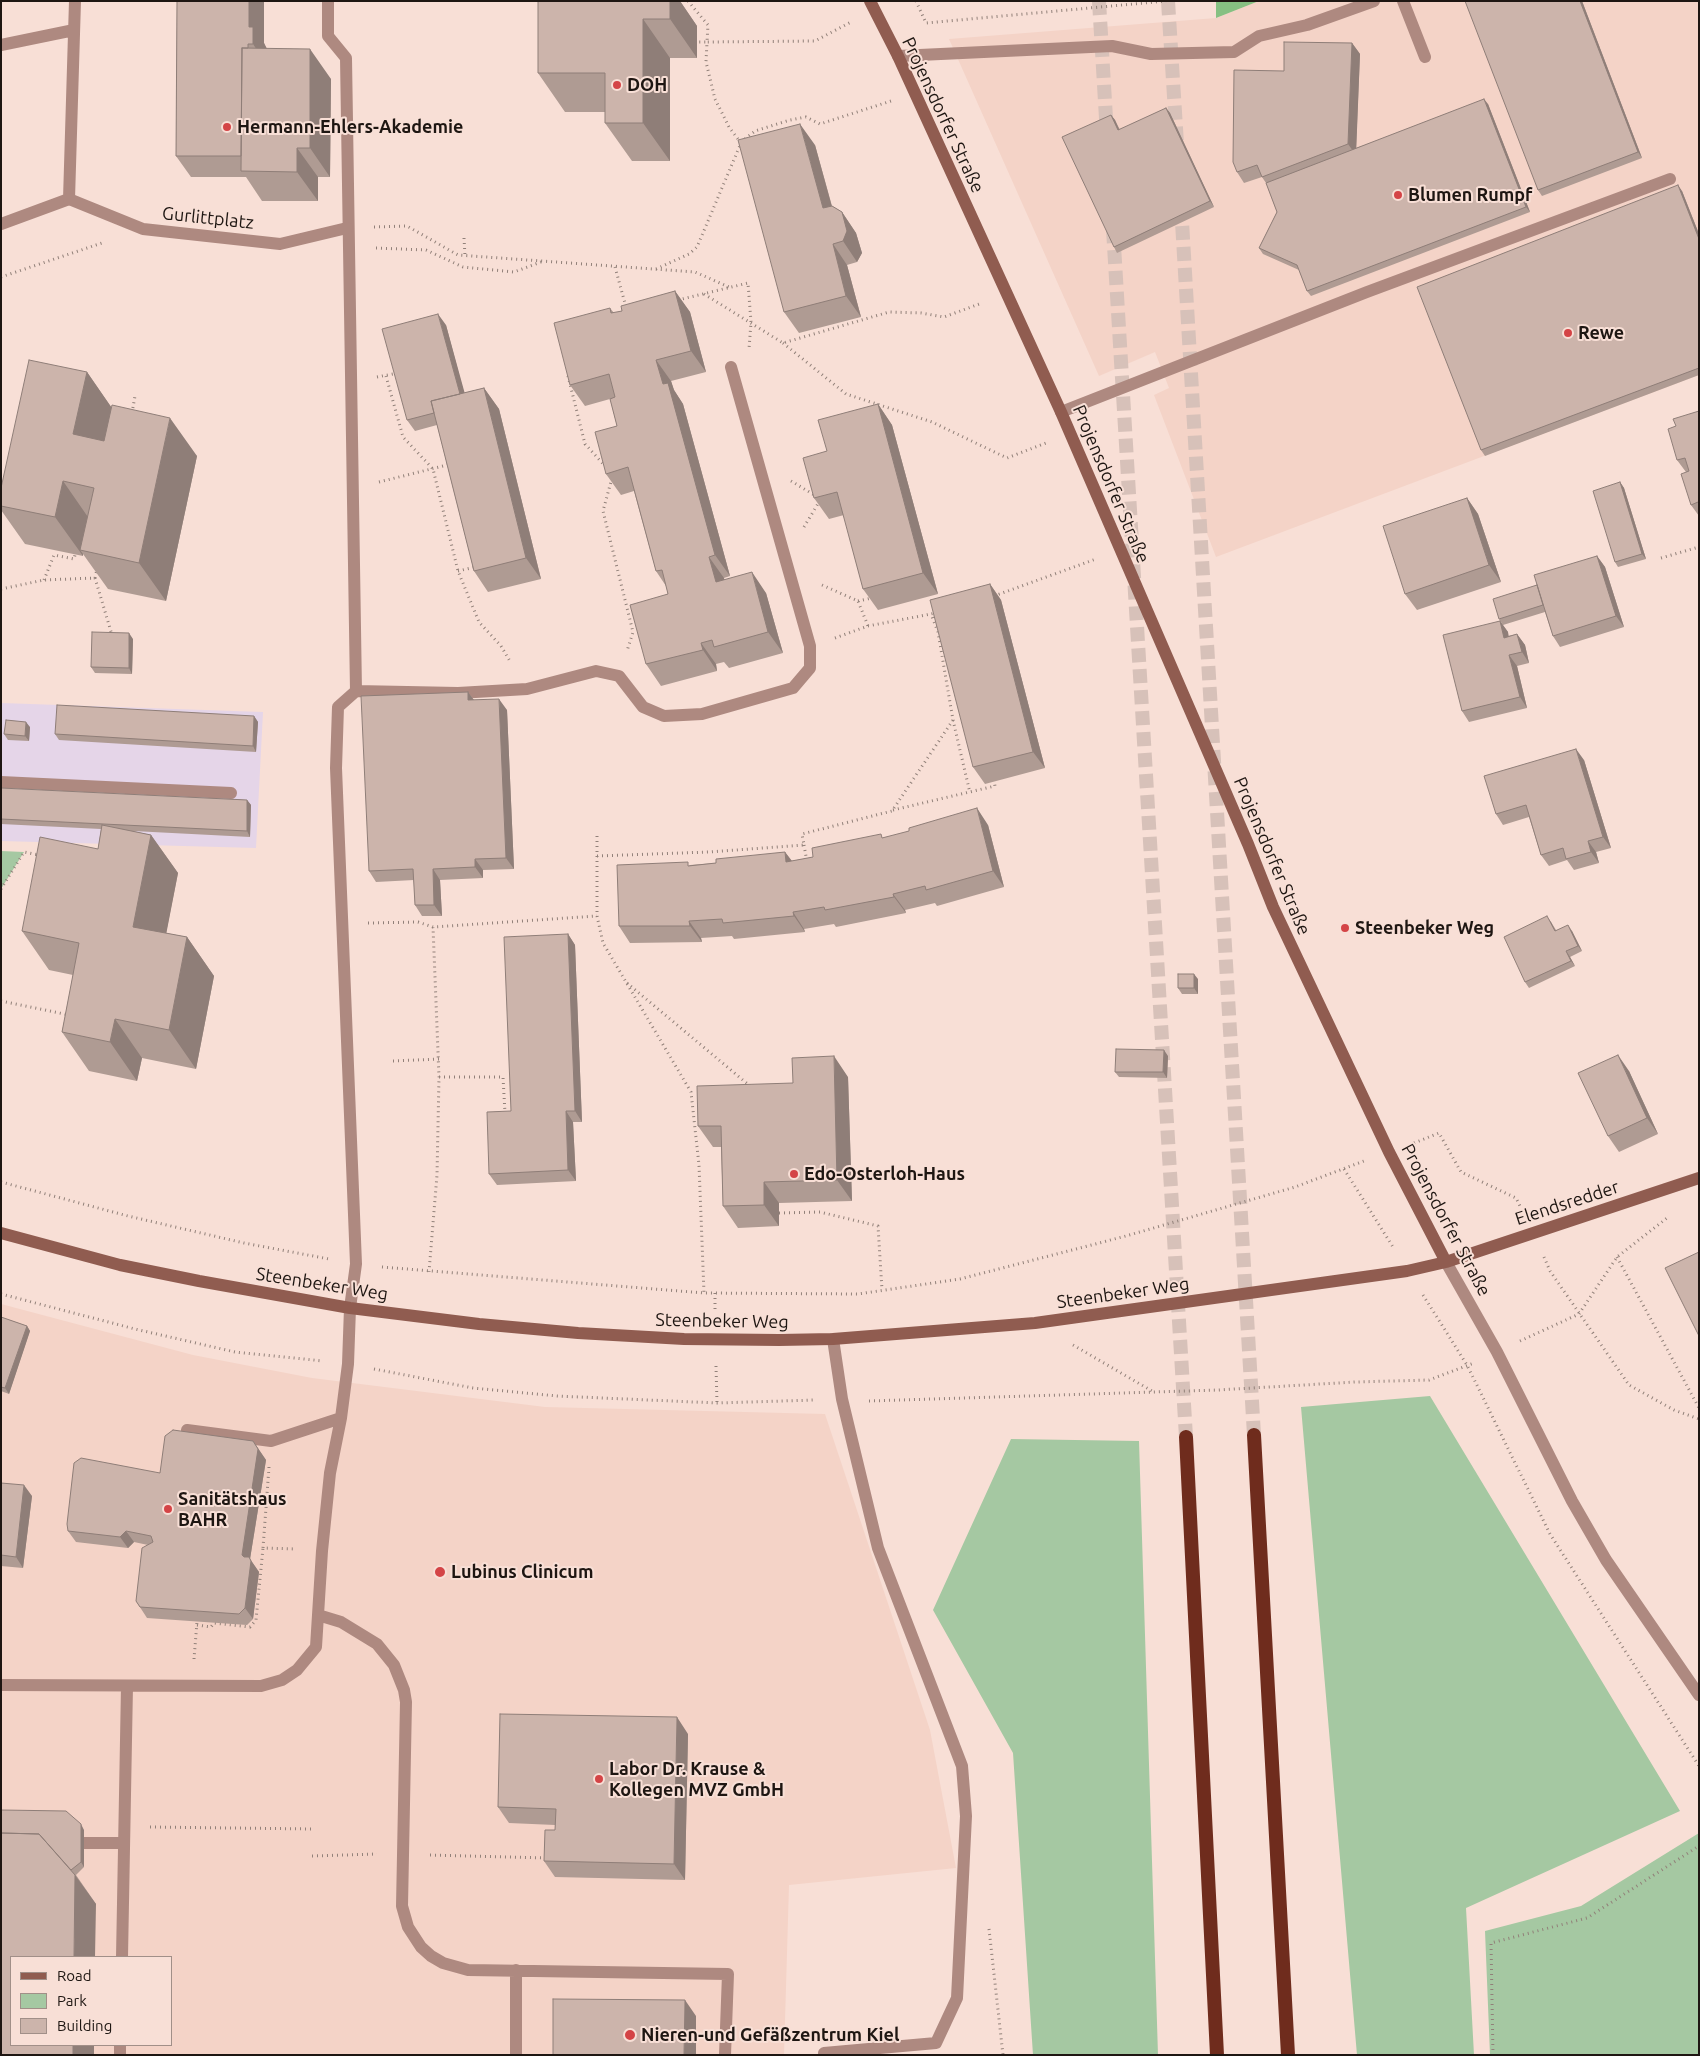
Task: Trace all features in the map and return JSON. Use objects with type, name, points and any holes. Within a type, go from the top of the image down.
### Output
[{"type":"highway","points":[[1254,1435],[1288,2055]]},
{"type":"highway","points":[[1186,1437],[1216,2055]]},
{"type":"main road","name":"Projensdorfer Straße","points":[[872,6],[898,56],[1061,412],[1248,844],[1273,907],[1390,1152],[1446,1262]]},
{"type":"main road","name":"Elendsredder","points":[[1446,1262],[1699,1178]]},
{"type":"main road","name":"Steenbeker Weg","points":[[1,1233],[120,1265],[199,1282],[350,1308],[479,1324],[578,1333],[692,1339],[779,1340],[833,1338],[1035,1323],[1388,1273],[1446,1262]]},
{"type":"street","points":[[1,224],[70,199],[75,1]]},
{"type":"street","points":[[328,1],[328,36],[346,58],[348,247],[352,380],[351,488],[356,691]]},
{"type":"street","points":[[898,56],[1112,46],[1151,54],[1234,52],[1260,36],[1307,25],[1374,1]]},
{"type":"street","points":[[1403,1],[1425,57]]},
{"type":"street","points":[[1,45],[74,30]]},
{"type":"street","points":[[1061,412],[1367,292],[1670,179]]},
{"type":"street","name":"Gurlittplatz","points":[[70,199],[143,229],[280,244],[348,228]]},
{"type":"street","points":[[1,1685],[260,1686],[282,1680],[297,1670],[316,1647],[322,1551],[330,1473],[342,1418],[348,1364],[350,1308],[356,1264],[336,768],[338,707],[356,691],[458,693],[527,689],[596,671],[619,676],[643,707],[664,716],[702,714],[793,688],[810,668],[810,646],[731,367]]},
{"type":"street","points":[[1,782],[231,793]]},
{"type":"street","name":"Projensdorfer Straße","points":[[1446,1262],[1497,1352],[1572,1501],[1606,1560],[1699,1695]]},
{"type":"street","points":[[824,2053],[936,2043],[957,1998],[966,1816],[962,1766],[878,1548],[842,1400],[833,1338]]},
{"type":"street","points":[[187,1430],[271,1440],[342,1418]]},
{"type":"street","points":[[318,1615],[341,1622],[377,1644],[387,1655],[400,1677],[406,1702],[402,1906],[413,1937],[421,1947],[431,1956],[468,1970],[728,1974],[725,2055]]},
{"type":"street","points":[[122,1956],[127,1686]]},
{"type":"street","points":[[56,1843],[123,1843]]},
{"type":"street","points":[[516,1970],[516,2055]]},
{"type":"path","points":[[688,1],[708,25],[706,62],[715,99],[728,127],[741,143]]},
{"type":"path","points":[[916,1],[926,23],[1166,1]]},
{"type":"path","points":[[698,42],[815,41],[872,6]]},
{"type":"path","points":[[656,269],[689,254],[698,247],[741,143],[755,131],[806,117],[820,124],[914,93]]},
{"type":"path","points":[[348,228],[408,226],[458,255],[695,272],[730,287]]},
{"type":"path","points":[[1,277],[143,229]]},
{"type":"path","points":[[464,238],[465,256]]},
{"type":"path","points":[[348,247],[426,250],[462,267],[514,272],[543,261]]},
{"type":"path","points":[[615,267],[627,313]]},
{"type":"path","points":[[675,301],[748,283],[751,322],[749,351]]},
{"type":"path","points":[[704,294],[783,343],[846,394],[932,422],[1007,458],[1070,433]]},
{"type":"path","points":[[783,343],[889,312],[921,313],[944,317],[1007,294]]},
{"type":"path","points":[[566,369],[585,444],[608,469]]},
{"type":"path","points":[[386,376],[403,437],[433,469],[458,571],[479,622],[501,646],[527,689]]},
{"type":"path","points":[[131,414],[135,396]]},
{"type":"path","points":[[351,488],[456,463]]},
{"type":"path","points":[[613,476],[603,511],[633,632],[619,676]]},
{"type":"path","points":[[785,478],[820,499],[803,528]]},
{"type":"path","points":[[1661,558],[1699,547]]},
{"type":"path","points":[[987,598],[1120,550]]},
{"type":"path","points":[[44,580],[54,555],[74,559],[75,555]]},
{"type":"path","points":[[99,560],[95,578],[113,638]]},
{"type":"path","points":[[458,571],[482,566]]},
{"type":"path","points":[[1,589],[44,580],[95,578]]},
{"type":"path","points":[[814,582],[858,602],[875,598]]},
{"type":"path","points":[[858,602],[868,626]]},
{"type":"path","points":[[810,646],[868,626],[940,611]]},
{"type":"path","points":[[931,614],[938,632],[953,720],[970,793]]},
{"type":"path","points":[[892,811],[953,720]]},
{"type":"path","points":[[808,868],[802,834],[970,793],[995,786],[994,781]]},
{"type":"path","points":[[597,836],[597,916],[603,943],[691,1092],[699,1165],[704,1293]]},
{"type":"path","points":[[597,856],[709,852],[804,845]]},
{"type":"path","points":[[1,889],[24,852],[43,856]]},
{"type":"path","points":[[342,924],[418,922],[433,927],[597,916]]},
{"type":"path","points":[[429,1272],[437,1175],[439,1078],[433,927]]},
{"type":"path","points":[[624,981],[755,1090]]},
{"type":"path","points":[[1,1001],[70,1015]]},
{"type":"path","points":[[393,1061],[439,1059]]},
{"type":"path","points":[[439,1078],[510,1078]]},
{"type":"path","points":[[503,1078],[506,1122]]},
{"type":"path","points":[[691,1092],[700,1093]]},
{"type":"path","points":[[1,1182],[128,1216],[225,1238],[356,1264],[429,1272],[704,1293],[858,1294],[960,1279],[1126,1236],[1295,1187],[1344,1168]]},
{"type":"path","points":[[779,1213],[820,1212],[878,1226],[882,1290]]},
{"type":"path","points":[[1,1294],[135,1329],[235,1352],[348,1364],[473,1388],[557,1396],[716,1403],[862,1401],[1218,1390],[1355,1382],[1429,1380],[1467,1366],[1579,1314],[1616,1257],[1669,1216]]},
{"type":"path","points":[[1616,1257],[1699,1408]]},
{"type":"path","points":[[1579,1314],[1629,1385],[1674,1410],[1699,1419]]},
{"type":"path","points":[[1035,1323],[1153,1392]]},
{"type":"path","points":[[1467,1366],[1550,1534],[1699,1766]]},
{"type":"path","points":[[191,1686],[197,1624],[212,1626],[214,1623],[250,1627],[256,1620],[271,1440]]},
{"type":"path","points":[[263,1548],[322,1551]]},
{"type":"path","points":[[123,1843],[148,1827],[312,1829]]},
{"type":"path","points":[[1493,2055],[1491,1944],[1587,1918],[1699,1846]]},
{"type":"path","points":[[312,1856],[403,1854],[556,1859]]},
{"type":"shaded area","points":[[1259,1],[1699,1],[1699,375],[1216,557],[1154,395],[1169,388],[1155,352],[1099,376],[949,39],[1216,18]]},
{"type":"shaded area","points":[[1,703],[263,712],[256,848],[1,841]]},
{"type":"shaded area","name":"Lubinus Clinicum","points":[[1,1304],[193,1355],[312,1378],[545,1407],[825,1414],[930,1730],[956,1868],[789,1885],[784,2055],[1,2055]]},
{"type":"green space","points":[[1216,1],[1259,1],[1216,18]]},
{"type":"green space","points":[[1,851],[24,852],[1,889]]},
{"type":"green space","points":[[1430,1396],[1680,1811],[1466,1908],[1474,2055],[1357,2055],[1301,1407]]},
{"type":"green space","points":[[1011,1439],[1139,1441],[1158,2055],[1033,2055],[1013,1753],[933,1610]]},
{"type":"green space","points":[[1699,1833],[1699,2055],[1490,2055],[1485,1931],[1581,1906]]},
{"type":"building","name":"Hermann-Ehlers-Akademie","points":[[177,1],[249,1],[249,27],[253,27],[253,44],[248,44],[248,48],[242,48],[241,156],[176,156]]},
{"type":"building","points":[[538,1],[670,1],[670,19],[643,19],[643,123],[605,123],[605,73],[538,73]]},
{"type":"building","points":[[1465,1],[1580,1],[1638,152],[1538,190]]},
{"type":"building","points":[[1284,42],[1352,43],[1348,144],[1262,177],[1257,165],[1237,172],[1233,162],[1234,70],[1284,71]]},
{"type":"building","points":[[242,48],[310,49],[310,148],[297,148],[297,172],[241,171]]},
{"type":"building","name":"Blumen Rumpf","points":[[1484,99],[1526,207],[1307,291],[1297,265],[1259,248],[1277,212],[1266,183]]},
{"type":"building","points":[[1166,108],[1210,201],[1114,247],[1062,137],[1111,115],[1118,130]]},
{"type":"building","points":[[800,124],[823,208],[832,206],[842,212],[847,231],[843,241],[833,244],[846,296],[784,312],[738,140]]},
{"type":"building","name":"Rewe","points":[[1678,185],[1699,239],[1699,368],[1481,450],[1417,287]]},
{"type":"building","points":[[675,291],[691,351],[656,360],[663,384],[668,383],[715,555],[709,557],[716,582],[752,572],[768,632],[714,647],[712,640],[701,643],[703,650],[646,664],[630,605],[668,594],[662,570],[656,571],[628,467],[606,474],[595,432],[617,426],[610,399],[615,397],[609,374],[570,385],[554,323],[610,308],[611,313],[622,311],[621,306]]},
{"type":"building","points":[[438,314],[460,394],[431,401],[434,413],[407,420],[382,329]]},
{"type":"building","points":[[29,360],[87,372],[73,434],[104,441],[112,405],[170,418],[139,563],[80,550],[94,488],[63,481],[55,517],[1,506],[1,488]]},
{"type":"building","points":[[484,388],[526,558],[474,571],[431,401]]},
{"type":"building","points":[[878,404],[923,573],[863,589],[837,492],[814,498],[803,458],[827,451],[818,420]]},
{"type":"building","points":[[1699,411],[1699,504],[1698,502],[1691,505],[1681,474],[1689,471],[1685,458],[1677,460],[1668,429],[1676,426],[1673,419]]},
{"type":"building","points":[[1620,482],[1642,554],[1615,562],[1593,491]]},
{"type":"building","points":[[1467,498],[1489,565],[1405,594],[1383,526]]},
{"type":"building","points":[[1597,556],[1616,616],[1553,636],[1534,575]]},
{"type":"building","points":[[990,584],[1033,752],[973,767],[930,600]]},
{"type":"building","points":[[1537,585],[1543,605],[1499,619],[1493,599]]},
{"type":"building","points":[[1500,621],[1504,638],[1517,634],[1522,652],[1509,655],[1520,697],[1462,711],[1443,635]]},
{"type":"building","points":[[92,632],[129,633],[129,668],[91,667]]},
{"type":"building","points":[[468,692],[468,700],[499,699],[506,858],[475,859],[475,867],[433,869],[434,905],[415,905],[413,869],[369,871],[361,696]]},
{"type":"building","points":[[57,705],[254,716],[253,746],[55,734]]},
{"type":"building","points":[[6,720],[26,722],[25,736],[4,734]]},
{"type":"building","points":[[1576,749],[1603,837],[1588,841],[1591,852],[1566,859],[1563,848],[1541,855],[1526,805],[1496,814],[1484,776]]},
{"type":"building","points":[[1,788],[247,800],[247,831],[1,819]]},
{"type":"building","points":[[977,808],[993,871],[926,890],[925,886],[893,894],[894,897],[825,910],[824,907],[793,912],[794,916],[723,923],[722,919],[689,921],[690,926],[619,926],[617,865],[688,862],[688,866],[716,863],[716,859],[785,852],[786,862],[813,857],[812,848],[881,834],[882,838]]},
{"type":"building","points":[[102,825],[151,835],[133,927],[187,937],[169,1030],[115,1019],[110,1042],[62,1032],[79,943],[22,931],[40,837],[98,849]]},
{"type":"building","points":[[1547,916],[1555,931],[1568,925],[1578,946],[1566,951],[1571,961],[1525,982],[1504,937]]},
{"type":"building","points":[[568,934],[575,1111],[566,1111],[568,1170],[489,1174],[487,1112],[511,1111],[504,937]]},
{"type":"building","points":[[1178,974],[1194,974],[1194,988],[1178,988]]},
{"type":"building","points":[[1116,1049],[1164,1050],[1163,1072],[1115,1072]]},
{"type":"building","points":[[1618,1055],[1647,1118],[1608,1136],[1578,1073]]},
{"type":"building","name":"Edo-Osterloh-Haus","points":[[834,1056],[837,1180],[764,1182],[764,1205],[723,1206],[721,1126],[698,1126],[697,1086],[793,1083],[792,1058]]},
{"type":"building","points":[[1699,1252],[1699,1336],[1665,1268]]},
{"type":"building","points":[[1,1317],[27,1326],[5,1388],[1,1387]]},
{"type":"building","name":"Sanitätshaus BAHR","points":[[173,1430],[253,1441],[258,1449],[242,1555],[249,1557],[251,1561],[245,1608],[239,1614],[140,1607],[136,1601],[142,1548],[153,1542],[151,1536],[126,1531],[120,1537],[68,1531],[67,1524],[74,1463],[81,1458],[160,1473],[165,1436]]},
{"type":"building","points":[[1,1483],[24,1485],[16,1557],[1,1555]]},
{"type":"building","name":"Labor Dr. Krause & Kollegen MVZ GmbH","points":[[500,1714],[677,1717],[674,1864],[544,1861],[545,1830],[555,1830],[556,1809],[498,1807]]},
{"type":"building","points":[[1,1810],[66,1811],[81,1824],[81,1862],[71,1870],[39,1834],[1,1833]]},
{"type":"building","points":[[1,1833],[39,1834],[75,1875],[74,1956],[10,1956],[10,2046],[73,2046],[73,2055],[1,2055]]},
{"type":"building","name":"Nieren-und Gefäßzentrum Kiel","points":[[553,1999],[685,2000],[684,2055],[553,2055]]},
{"type":"tunnel","points":[[1099,1],[1107,135]]},
{"type":"tunnel","points":[[1168,1],[1177,144]]},
{"type":"tunnel","points":[[1181,205],[1254,1435]]},
{"type":"tunnel","points":[[1113,229],[1186,1437]]},
{"type":"place","name":"DOH","points":[[617,85]]},
{"type":"place","name":"Hermann-Ehlers-Akademie","points":[[227,127]]},
{"type":"place","name":"Blumen Rumpf","points":[[1398,195]]},
{"type":"place","name":"Rewe","points":[[1568,333]]},
{"type":"place","name":"Steenbeker Weg","points":[[1345,928]]},
{"type":"place","name":"Edo-Osterloh-Haus","points":[[794,1174]]},
{"type":"place","name":"Sanitätshaus BAHR","points":[[168,1509]]},
{"type":"place","name":"Lubinus Clinicum","points":[[440,1572]]},
{"type":"place","name":"Labor Dr. Krause & Kollegen MVZ GmbH","points":[[599,1779]]},
{"type":"place","name":"Nieren-und Gefäßzentrum Kiel","points":[[630,2035]]}]
